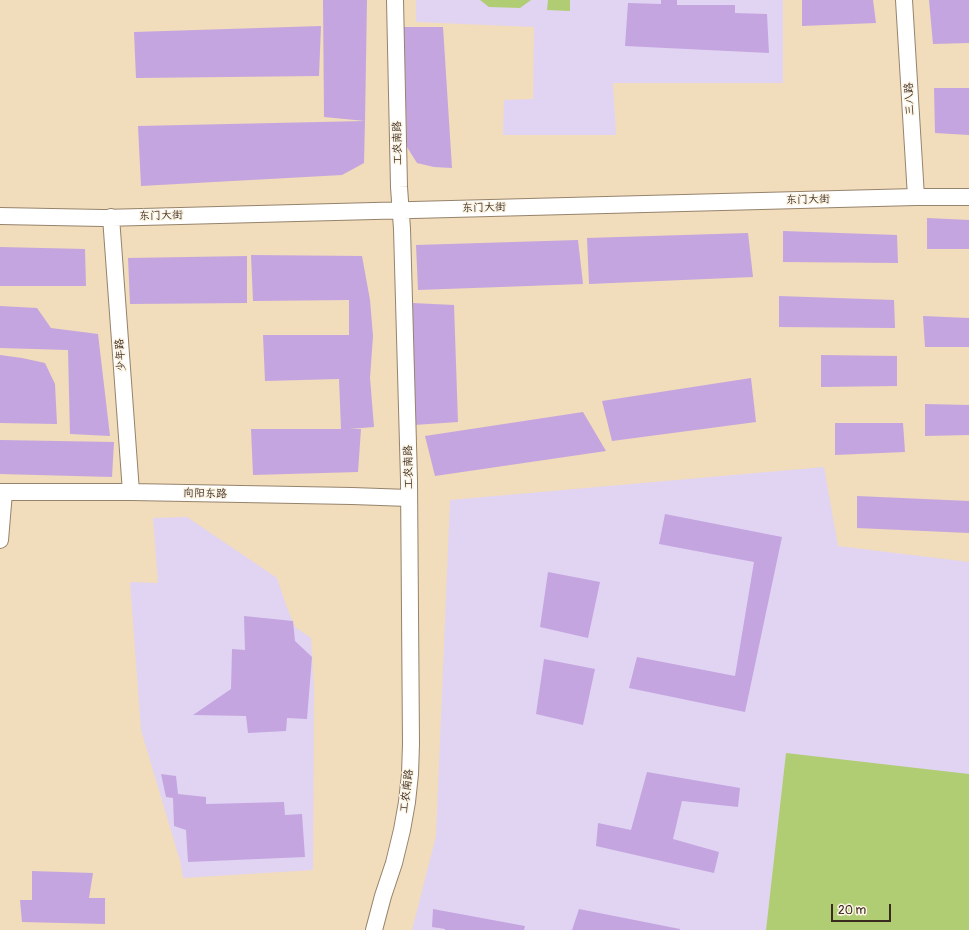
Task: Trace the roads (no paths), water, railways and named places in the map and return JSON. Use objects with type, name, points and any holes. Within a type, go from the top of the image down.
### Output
[{"type":"street","name":"工农南路","points":[[374,930],[394,863],[400,837],[407,802],[410,774],[411,703],[409,498],[402,229],[399,187],[395,0]]},
{"type":"street","name":"三八路","points":[[904,0],[916,197]]},
{"type":"street","name":"东门大街","points":[[0,216],[111,217],[916,197],[969,197]]},
{"type":"street","name":"少年路","points":[[111,217],[131,492]]},
{"type":"street","name":"向阳东路","points":[[2,492],[131,492],[409,498]]},
{"type":"street","points":[[0,540],[2,492]]}]
